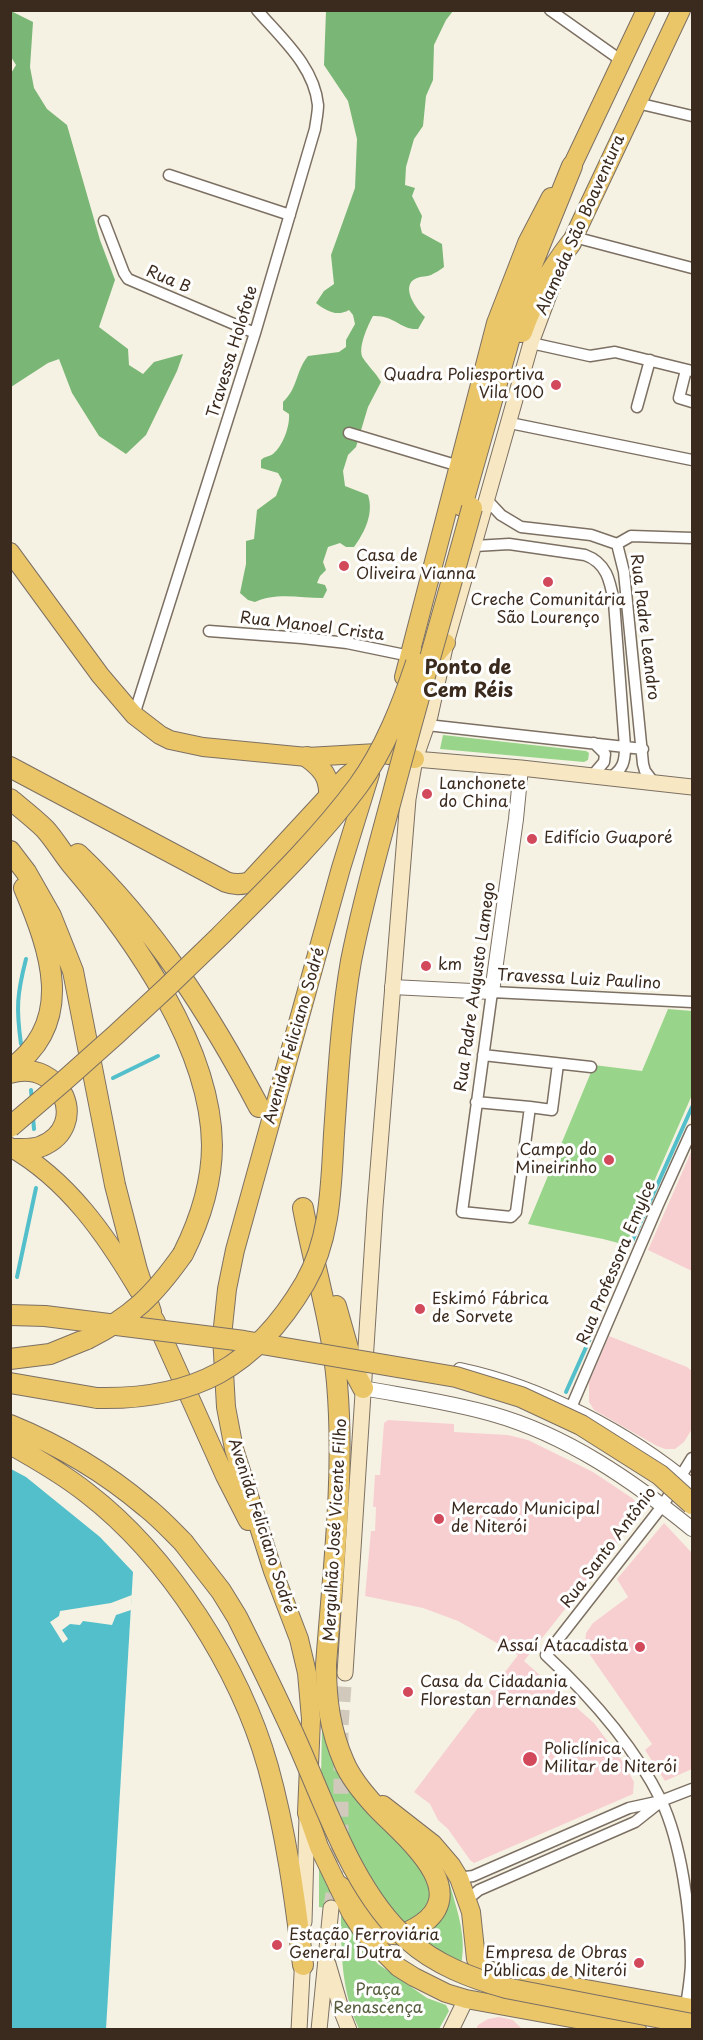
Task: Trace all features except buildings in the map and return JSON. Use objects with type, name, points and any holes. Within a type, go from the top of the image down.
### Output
[{"type":"highway","points":[[10,1127],[118,1034],[188,968],[294,863],[359,784],[401,707],[427,629],[474,505],[527,277],[572,166]]},
{"type":"highway","points":[[10,1383],[97,1398],[147,1396],[202,1383],[226,1370],[269,1334],[288,1311],[307,1280],[322,1241],[330,1206],[344,1020],[351,964],[367,890],[404,750],[528,315],[554,265],[572,240]]},
{"type":"highway","points":[[10,767],[234,885],[250,882],[348,776],[377,753]]},
{"type":"highway","points":[[307,757],[327,776],[329,796]]},
{"type":"highway","points":[[10,799],[88,863],[161,949],[190,989],[259,1107]]},
{"type":"highway","points":[[10,1359],[50,1354],[87,1339],[128,1316],[161,1284],[183,1254],[195,1230],[210,1178],[212,1145],[208,1105],[194,1058],[175,1016],[119,923],[46,830]]},
{"type":"highway","points":[[10,853],[42,934],[53,982],[52,1007],[45,1029],[34,1049],[10,1071]]},
{"type":"highway","points":[[10,853],[26,872],[51,916],[73,971],[122,1214],[151,1312]]},
{"type":"highway","points":[[10,1071],[28,1071],[50,1077],[59,1086],[66,1102],[67,1115],[59,1133],[48,1143],[39,1147],[12,1148]]},
{"type":"highway","points":[[339,1886],[359,1903],[376,1925],[395,1935],[407,1932],[430,1918],[439,1895],[438,1883],[430,1865],[416,1846],[375,1806],[349,1772],[329,1718],[326,1665],[338,1502],[339,1417],[337,1382],[328,1324],[303,1209],[321,1259],[357,1380],[363,1388]]},
{"type":"highway","points":[[10,1314],[45,1316],[244,1341],[456,1377],[521,1397],[580,1425],[660,1475],[693,1504]]},
{"type":"highway","points":[[10,1425],[72,1456],[109,1479],[146,1507],[183,1542],[221,1591],[237,1617],[369,1894],[386,1918],[408,1940],[452,1969],[506,1988],[690,2013]]},
{"type":"highway","points":[[10,1444],[51,1467],[89,1494],[128,1530],[164,1569],[195,1611],[249,1712],[267,1766],[290,1867],[303,1965]]},
{"type":"main road","name":"Alameda São Boaventura","points":[[377,753],[416,635],[501,308],[527,243],[560,180],[572,166],[646,10]]},
{"type":"main road","name":"Alameda São Boaventura","points":[[416,759],[427,725],[446,643],[475,546],[474,505],[510,423],[531,343],[548,295],[572,240],[681,10]]},
{"type":"main road","points":[[10,552],[100,675],[134,715],[160,735],[183,743],[307,757],[377,753],[693,787]]},
{"type":"main road","points":[[416,635],[417,652],[425,658],[435,656],[446,643]]},
{"type":"main road","name":"Avenida Feliciano Sodré","points":[[299,2030],[311,1719],[307,1673],[299,1639],[273,1570],[234,1449],[223,1383],[222,1336],[227,1289],[248,1204],[341,868],[377,753]]},
{"type":"main road","points":[[307,757],[357,782],[363,796]]},
{"type":"main road","points":[[363,1388],[392,987],[408,799],[416,759]]},
{"type":"main road","points":[[12,1148],[60,1184],[88,1214],[111,1245],[151,1312],[225,1476],[273,1570]]},
{"type":"main road","name":"Mergulhão José Vicente Filho","points":[[345,1673],[359,1489],[363,1388]]},
{"type":"main road","points":[[363,1790],[443,1853],[459,1878],[468,1899],[478,1963],[483,1968],[497,1973],[559,1984],[690,2013]]},
{"type":"main road","points":[[307,1813],[351,1913],[364,1933],[398,1967],[427,1984],[466,1999],[554,2013],[637,2030]]},
{"type":"main road","points":[[319,2030],[331,1908]]},
{"type":"main road","points":[[326,1956],[349,2030]]},
{"type":"main road","points":[[554,2013],[544,2000],[544,1994],[549,1986],[559,1984]]},
{"type":"main road","points":[[451,2030],[466,1999]]},
{"type":"street","name":"Travessa Holofote","points":[[134,715],[255,333],[315,129],[318,107],[314,87],[303,62],[257,10]]},
{"type":"street","points":[[550,10],[622,61]]},
{"type":"street","points":[[637,103],[693,116]]},
{"type":"street","points":[[170,175],[290,215]]},
{"type":"street","name":"Rua B","points":[[104,221],[128,279],[255,333]]},
{"type":"street","points":[[572,240],[693,268]]},
{"type":"street","points":[[531,343],[590,356],[615,352],[689,370],[679,398],[693,402]]},
{"type":"street","points":[[637,407],[650,360]]},
{"type":"street","points":[[510,423],[693,460]]},
{"type":"street","points":[[349,433],[459,466]]},
{"type":"street","name":"Rua Padre Leandro","points":[[474,505],[501,514],[521,527],[591,535],[617,544],[631,536],[693,538]]},
{"type":"street","name":"Rua Padre Leandro","points":[[475,546],[509,544],[585,555],[596,559],[605,568],[614,602],[625,747],[623,766],[610,778]]},
{"type":"street","name":"Rua Padre Leandro","points":[[617,544],[624,572],[645,771],[654,783]]},
{"type":"street","name":"Rua Manoel Crista","points":[[209,631],[347,643],[410,656]]},
{"type":"street","points":[[427,725],[643,749]]},
{"type":"street","points":[[592,776],[604,762],[605,754],[594,743]]},
{"type":"street","name":"Rua Padre Augusto Lamego","points":[[521,768],[462,1212],[511,1217],[516,1212],[530,1107]]},
{"type":"street","name":"Travessa Luiz Paulino","points":[[392,987],[693,1002]]},
{"type":"street","points":[[483,1055],[591,1067]]},
{"type":"street","points":[[476,1102],[552,1110],[558,1064]]},
{"type":"street","name":"Rua Professora Emylce","points":[[570,1410],[658,1204],[693,1130]]},
{"type":"street","points":[[365,1354],[486,1375],[540,1394],[623,1437],[693,1486]]},
{"type":"street","points":[[363,1388],[450,1403],[530,1427],[592,1458],[663,1505],[693,1529]]},
{"type":"street","name":"Rua Santo Antônio","points":[[661,1801],[638,1761],[605,1714],[546,1654],[663,1505],[680,1475],[693,1458]]},
{"type":"street","points":[[459,1878],[473,1876],[629,1808],[661,1801],[693,1789]]},
{"type":"street","points":[[661,1801],[673,1833],[688,1916],[691,1962],[690,2013]]},
{"type":"street","points":[[468,1899],[479,1890],[635,1822],[661,1801]]},
{"type":"shaded area","points":[[692,1150],[692,1271],[648,1250]]},
{"type":"shaded area","points":[[609,1336],[692,1371],[692,1429],[684,1442],[675,1449],[657,1446],[594,1410],[589,1402],[589,1382]]},
{"type":"shaded area","points":[[388,1420],[454,1424],[454,1432],[508,1435],[528,1440],[593,1472],[639,1505],[640,1511],[637,1518],[524,1661],[594,1723],[623,1762],[634,1782],[633,1794],[474,1863],[448,1829],[438,1820],[430,1804],[414,1792],[518,1655],[458,1621],[423,1608],[365,1596],[371,1531],[375,1531],[376,1507],[373,1507],[375,1475],[380,1475],[384,1423]]},
{"type":"shaded area","name":"Assaí Atacadista","points":[[664,1523],[692,1553],[692,1769],[665,1781],[645,1750],[652,1744],[588,1652],[585,1643],[586,1633],[593,1623],[628,1597],[617,1579]]},
{"type":"shaded area","points":[[499,2017],[513,2020],[522,2029],[476,2029],[488,2019]]},
{"type":"green space","points":[[11,11],[33,22],[30,67],[34,88],[47,109],[67,125],[100,240],[115,280],[99,327],[128,349],[129,365],[143,374],[154,362],[183,354],[146,435],[126,454],[99,436],[72,393],[59,359],[48,363],[11,387],[10,75],[16,65],[11,57]]},
{"type":"green space","points":[[326,11],[453,11],[434,45],[433,80],[426,96],[423,126],[414,139],[406,167],[405,185],[415,188],[412,196],[422,216],[420,225],[422,233],[442,244],[444,267],[431,275],[417,278],[409,286],[417,309],[425,317],[418,329],[406,327],[381,316],[373,316],[364,337],[361,349],[363,358],[381,382],[368,407],[356,447],[348,455],[343,471],[345,486],[368,495],[370,509],[362,535],[354,547],[346,547],[340,543],[328,547],[323,562],[326,570],[317,583],[325,585],[327,590],[323,598],[280,596],[255,602],[248,600],[240,593],[246,564],[246,541],[254,539],[257,510],[276,496],[282,480],[278,473],[261,468],[261,460],[277,450],[285,436],[289,414],[283,410],[283,402],[292,391],[304,361],[308,356],[339,352],[346,347],[346,340],[355,324],[349,310],[340,313],[332,312],[316,303],[324,291],[334,284],[331,255],[355,188],[357,139],[348,101],[324,65]]},
{"type":"green space","points":[[443,735],[586,751],[589,753],[588,760],[584,762],[440,749]]},
{"type":"green space","name":"Campo do Mineirinho","points":[[668,1009],[692,1011],[692,1095],[626,1245],[528,1224],[594,1065],[642,1071]]},
{"type":"green space","points":[[322,1729],[332,1758],[346,1784],[389,1826],[420,1862],[429,1880],[432,1897],[420,1917],[403,1921],[378,1915],[321,1777]]},
{"type":"green space","name":"Praça Renascença","points":[[319,1869],[343,1909],[356,1938],[378,1964],[427,1998],[446,2005],[449,2011],[439,2029],[359,2029],[345,1985],[341,1910],[319,1907]]},
{"type":"green space","points":[[449,1882],[463,1940],[462,1959],[457,1978],[419,1938],[434,1927],[443,1915]]},
{"type":"water","points":[[11,1469],[26,1477],[100,1537],[133,1572],[106,2029],[11,2029]]},
{"type":"pier","points":[[132,1595],[131,1610],[116,1615],[112,1625],[83,1621],[80,1625],[70,1624],[62,1630],[68,1639],[63,1643],[50,1622],[59,1616],[60,1611],[111,1603]]},
{"type":"waterway","points":[[21,1044],[18,1001],[26,959]]},
{"type":"waterway","points":[[113,1078],[158,1056]]},
{"type":"waterway","points":[[31,1090],[32,1101]]},
{"type":"waterway","points":[[630,1246],[692,1107]]},
{"type":"waterway","points":[[33,1117],[34,1129]]},
{"type":"waterway","points":[[17,1277],[36,1188]]},
{"type":"waterway","points":[[566,1392],[596,1325]]},
{"type":"tunnel","points":[[331,1908],[341,1831],[341,1726],[345,1673]]},
{"type":"place","name":"Quadra Poliesportiva Vila 100","points":[[556,385]]},
{"type":"place","name":"Casa de Oliveira Vianna","points":[[344,566]]},
{"type":"place","name":"Creche Comunitária São Lourenço","points":[[548,582]]},
{"type":"place","name":"Lanchonete do China","points":[[427,794]]},
{"type":"place","name":"Edifício Guaporé","points":[[532,839]]},
{"type":"place","name":"km","points":[[426,966]]},
{"type":"place","name":"Campo do Mineirinho","points":[[609,1160]]},
{"type":"place","name":"Eskimó Fábrica de Sorvete","points":[[420,1309]]},
{"type":"place","name":"Mercado Municipal de Niterói","points":[[439,1519]]},
{"type":"place","name":"Assaí Atacadista","points":[[640,1647]]},
{"type":"place","name":"Casa da Cidadania Florestan Fernandes","points":[[408,1692]]},
{"type":"place","name":"Policlínica Militar de Niterói","points":[[530,1759]]},
{"type":"place","name":"Estação Ferroviária General Dutra","points":[[277,1945]]},
{"type":"place","name":"Empresa de Obras Públicas de Niterói","points":[[639,1963]]},
{"type":"district","name":"Ponto de Cem Réis","points":[[468,680]]}]
